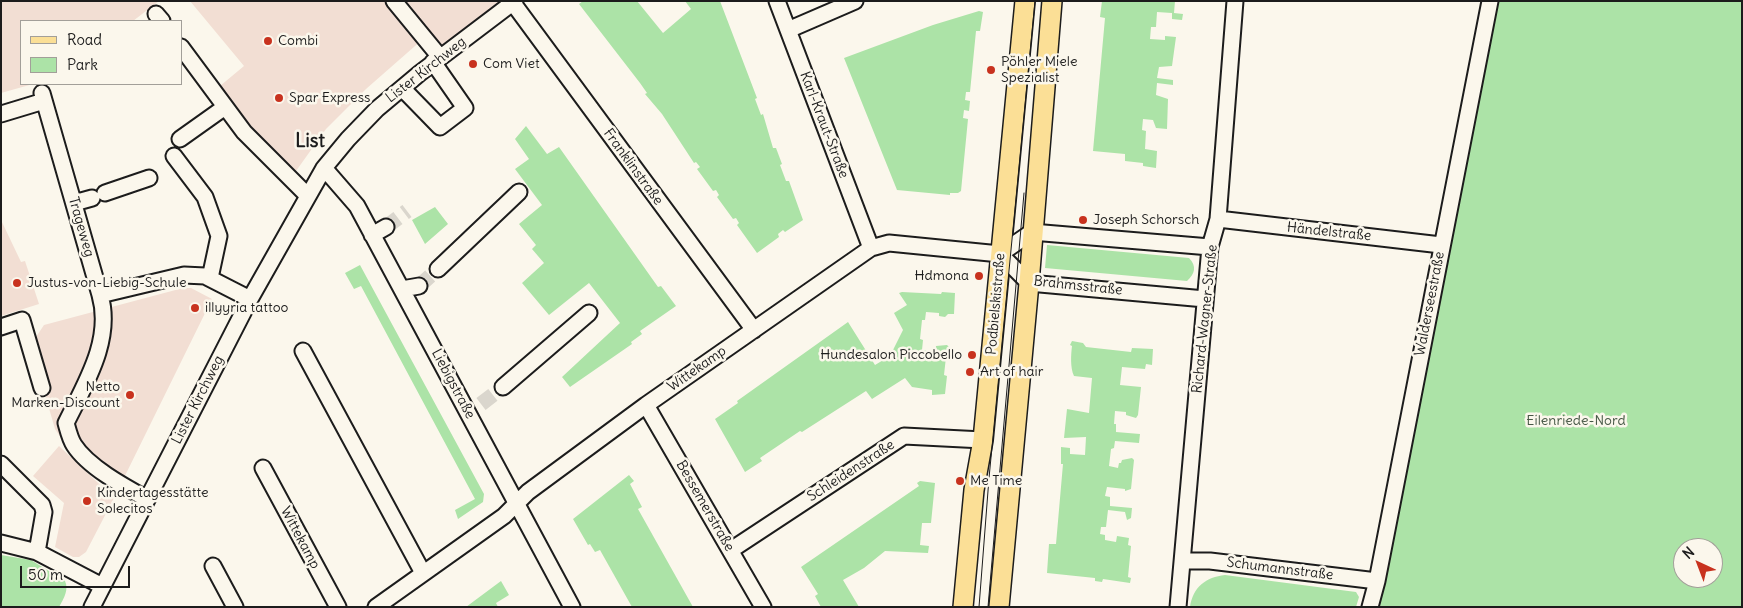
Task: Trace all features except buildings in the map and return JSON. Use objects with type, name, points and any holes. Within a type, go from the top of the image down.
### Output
[{"type":"main road","name":"Podbielskistraße","points":[[963,607],[974,490],[984,440],[1025,1]]},
{"type":"main road","points":[[999,607],[1029,283],[1052,1]]},
{"type":"street","points":[[394,1],[437,60],[465,108],[440,127],[402,88]]},
{"type":"street","name":"Karl-Kraut-Straße","points":[[777,1],[871,248]]},
{"type":"street","points":[[788,30],[855,1]]},
{"type":"street","name":"Richard-Wagner-Straße","points":[[1178,607],[1210,247],[1218,219],[1235,1]]},
{"type":"street","name":"Walderseestraße","points":[[1370,607],[1377,581],[1441,244],[1490,1]]},
{"type":"street","name":"Lister Kirchweg","points":[[92,607],[250,298],[324,168],[348,138],[402,88],[514,2]]},
{"type":"street","name":"Franklinstraße","points":[[514,2],[754,330]]},
{"type":"street","points":[[182,49],[244,132],[307,195]]},
{"type":"street","name":"Trageweg","points":[[1,114],[43,97],[105,312],[97,361],[66,423],[74,446],[93,464],[147,499]]},
{"type":"street","points":[[180,139],[226,107]]},
{"type":"street","points":[[174,156],[205,197],[218,236],[210,278]]},
{"type":"street","name":"Liebigstraße","points":[[324,168],[357,206],[572,607]]},
{"type":"street","points":[[74,203],[149,178]]},
{"type":"street","points":[[438,269],[519,192]]},
{"type":"street","name":"Händelstraße","points":[[1218,219],[1441,244]]},
{"type":"street","points":[[372,235],[386,228]]},
{"type":"street","points":[[1000,254],[1032,232],[1210,247]]},
{"type":"street","name":"Wittekamp","points":[[376,607],[504,516],[528,492],[646,405],[871,248],[889,243],[1000,254]]},
{"type":"street","name":"Brahmsstraße","points":[[1000,254],[1029,283],[1205,299]]},
{"type":"street","points":[[100,295],[184,274],[210,278],[250,298]]},
{"type":"street","points":[[402,289],[419,286]]},
{"type":"street","points":[[503,387],[589,313]]},
{"type":"street","points":[[1,327],[22,320],[42,388]]},
{"type":"street","points":[[304,351],[423,573]]},
{"type":"street","points":[[466,409],[481,404]]},
{"type":"street","name":"Bessemerstraße","points":[[646,405],[763,607]]},
{"type":"street","name":"Schleidenstraße","points":[[731,550],[904,436],[911,434],[984,440]]},
{"type":"street","points":[[1,464],[42,505],[44,512],[37,552]]},
{"type":"street","name":"Wittekamp","points":[[263,468],[338,607]]},
{"type":"street","points":[[1,543],[37,552],[102,586]]},
{"type":"street","name":"Schumannstraße","points":[[1182,561],[1210,561],[1377,581]]},
{"type":"street","points":[[213,566],[235,607]]},
{"type":"shaded area","points":[[1,1],[159,1],[134,20],[20,20],[20,85],[29,85],[1,93]]},
{"type":"shaded area","points":[[190,1],[515,1],[440,57],[423,39],[366,89],[326,129],[291,178],[214,91],[244,66]]},
{"type":"shaded area","name":"Justus-von-Liebig-Schule","points":[[1,220],[21,262],[25,261],[39,304],[1,316]]},
{"type":"shaded area","points":[[183,288],[191,288],[212,299],[117,492],[89,470],[69,450],[55,429],[46,398],[34,340],[44,325]]},
{"type":"shaded area","name":"Kindertagesstätte Solecitos","points":[[59,446],[114,498],[86,552],[79,557],[73,557],[55,547],[64,503],[33,476]]},
{"type":"green space","points":[[583,1],[637,1],[663,33],[691,9],[685,1],[720,1],[757,98],[755,99],[761,115],[763,114],[773,148],[776,148],[786,181],[789,181],[803,220],[785,232],[783,230],[778,234],[779,237],[757,253],[737,225],[739,223],[736,218],[733,219],[717,197],[719,195],[716,190],[713,191],[697,169],[700,167],[696,162],[694,163],[662,114],[645,94],[647,93],[640,83],[579,4]]},
{"type":"green space","points":[[1102,1],[1175,1],[1174,13],[1183,14],[1182,20],[1172,19],[1172,13],[1157,12],[1156,27],[1151,27],[1150,39],[1165,40],[1165,36],[1176,37],[1172,66],[1159,67],[1157,78],[1173,80],[1173,85],[1157,83],[1156,95],[1168,99],[1167,129],[1156,128],[1153,120],[1143,119],[1142,130],[1146,131],[1145,149],[1157,151],[1156,168],[1143,166],[1143,163],[1125,161],[1125,154],[1093,151],[1105,18],[1100,17]]},
{"type":"green space","name":"Eilenriede-Nord","points":[[1490,1],[1742,1],[1742,607],[1370,607]]},
{"type":"green space","points":[[979,11],[983,12],[980,31],[976,31],[970,92],[966,92],[965,100],[970,101],[969,111],[964,110],[963,118],[968,119],[961,191],[950,193],[950,195],[897,190],[844,58],[933,25]]},
{"type":"green space","points":[[526,126],[547,154],[559,147],[658,287],[661,286],[676,306],[640,331],[642,334],[631,342],[632,344],[570,387],[562,377],[620,323],[589,283],[549,315],[522,283],[544,263],[532,249],[536,245],[519,224],[542,205],[515,169],[529,159],[515,139]]},
{"type":"green space","points":[[435,207],[448,224],[425,244],[412,220]]},
{"type":"green space","points":[[1047,245],[1189,258],[1194,270],[1192,276],[1187,281],[1045,268]]},
{"type":"green space","points":[[360,265],[484,494],[483,502],[458,519],[455,510],[475,499],[361,286],[354,289],[345,273]]},
{"type":"green space","points":[[899,293],[955,293],[954,314],[948,314],[945,317],[939,316],[939,313],[926,312],[925,320],[922,320],[920,339],[923,340],[922,350],[935,351],[936,346],[947,345],[950,348],[946,357],[944,375],[947,376],[945,394],[932,395],[932,390],[912,387],[905,378],[872,399],[866,391],[802,432],[800,431],[760,458],[762,461],[745,472],[715,419],[738,403],[737,401],[848,322],[875,365],[890,356],[903,330],[894,313],[907,305]]},
{"type":"green space","points":[[1072,341],[1083,343],[1086,347],[1131,352],[1132,348],[1153,349],[1152,365],[1146,364],[1145,369],[1122,367],[1120,385],[1141,387],[1138,415],[1136,418],[1126,415],[1126,412],[1115,411],[1114,424],[1116,424],[1116,432],[1140,434],[1139,443],[1115,441],[1114,448],[1111,449],[1109,466],[1118,468],[1122,460],[1132,458],[1134,460],[1131,489],[1125,491],[1125,489],[1107,487],[1105,496],[1110,497],[1110,506],[1132,508],[1131,518],[1127,520],[1125,512],[1108,510],[1106,527],[1101,527],[1100,534],[1105,535],[1105,540],[1116,542],[1117,536],[1129,538],[1128,545],[1131,546],[1128,577],[1131,578],[1130,583],[1103,579],[1102,582],[1095,581],[1095,578],[1047,573],[1049,544],[1056,544],[1063,464],[1061,464],[1061,447],[1070,448],[1070,454],[1085,455],[1086,437],[1064,438],[1067,409],[1089,413],[1092,378],[1074,376],[1071,365],[1072,346],[1070,345]]},
{"type":"green space","points":[[629,475],[634,481],[630,484],[642,507],[638,509],[693,607],[632,607],[600,550],[595,552],[590,544],[588,545],[573,519]]},
{"type":"green space","points":[[920,481],[935,483],[931,523],[922,523],[920,545],[929,546],[928,553],[885,551],[864,568],[843,580],[859,607],[821,607],[815,596],[818,594],[801,567],[919,486],[917,483]]},
{"type":"green space","points":[[1,555],[31,560],[65,581],[66,591],[59,607],[1,607]]},
{"type":"green space","points":[[1225,575],[1356,592],[1359,597],[1356,607],[1190,607],[1194,594],[1202,584],[1212,578]]},
{"type":"green space","points":[[501,581],[509,595],[496,603],[498,607],[466,607]]},
{"type":"tunnel","points":[[386,227],[407,211]]},
{"type":"tunnel","points":[[419,286],[438,269]]},
{"type":"tunnel","points":[[481,404],[503,387]]},
{"type":"tram line","points":[[979,607],[989,478],[1035,1]]},
{"type":"tram line","points":[[988,607],[1024,193]]},
{"type":"place","name":"Combi","points":[[268,41]]},
{"type":"place","name":"Com Viet","points":[[473,64]]},
{"type":"place","name":"Pöhler Miele Spezialist","points":[[991,70]]},
{"type":"place","name":"Spar Express","points":[[279,98]]},
{"type":"place","name":"Joseph Schorsch","points":[[1083,220]]},
{"type":"place","name":"Hdmona","points":[[979,276]]},
{"type":"place","name":"Justus-von-Liebig-Schule","points":[[17,283]]},
{"type":"place","name":"illyyria tattoo","points":[[195,308]]},
{"type":"place","name":"Hundesalon Piccobello","points":[[972,355]]},
{"type":"place","name":"Art of hair","points":[[970,372]]},
{"type":"place","name":"Netto Marken-Discount","points":[[130,395]]},
{"type":"place","name":"Me Time","points":[[960,481]]},
{"type":"place","name":"Kindertagesstätte Solecitos","points":[[87,501]]},
{"type":"district","name":"List","points":[[310,142]]}]
